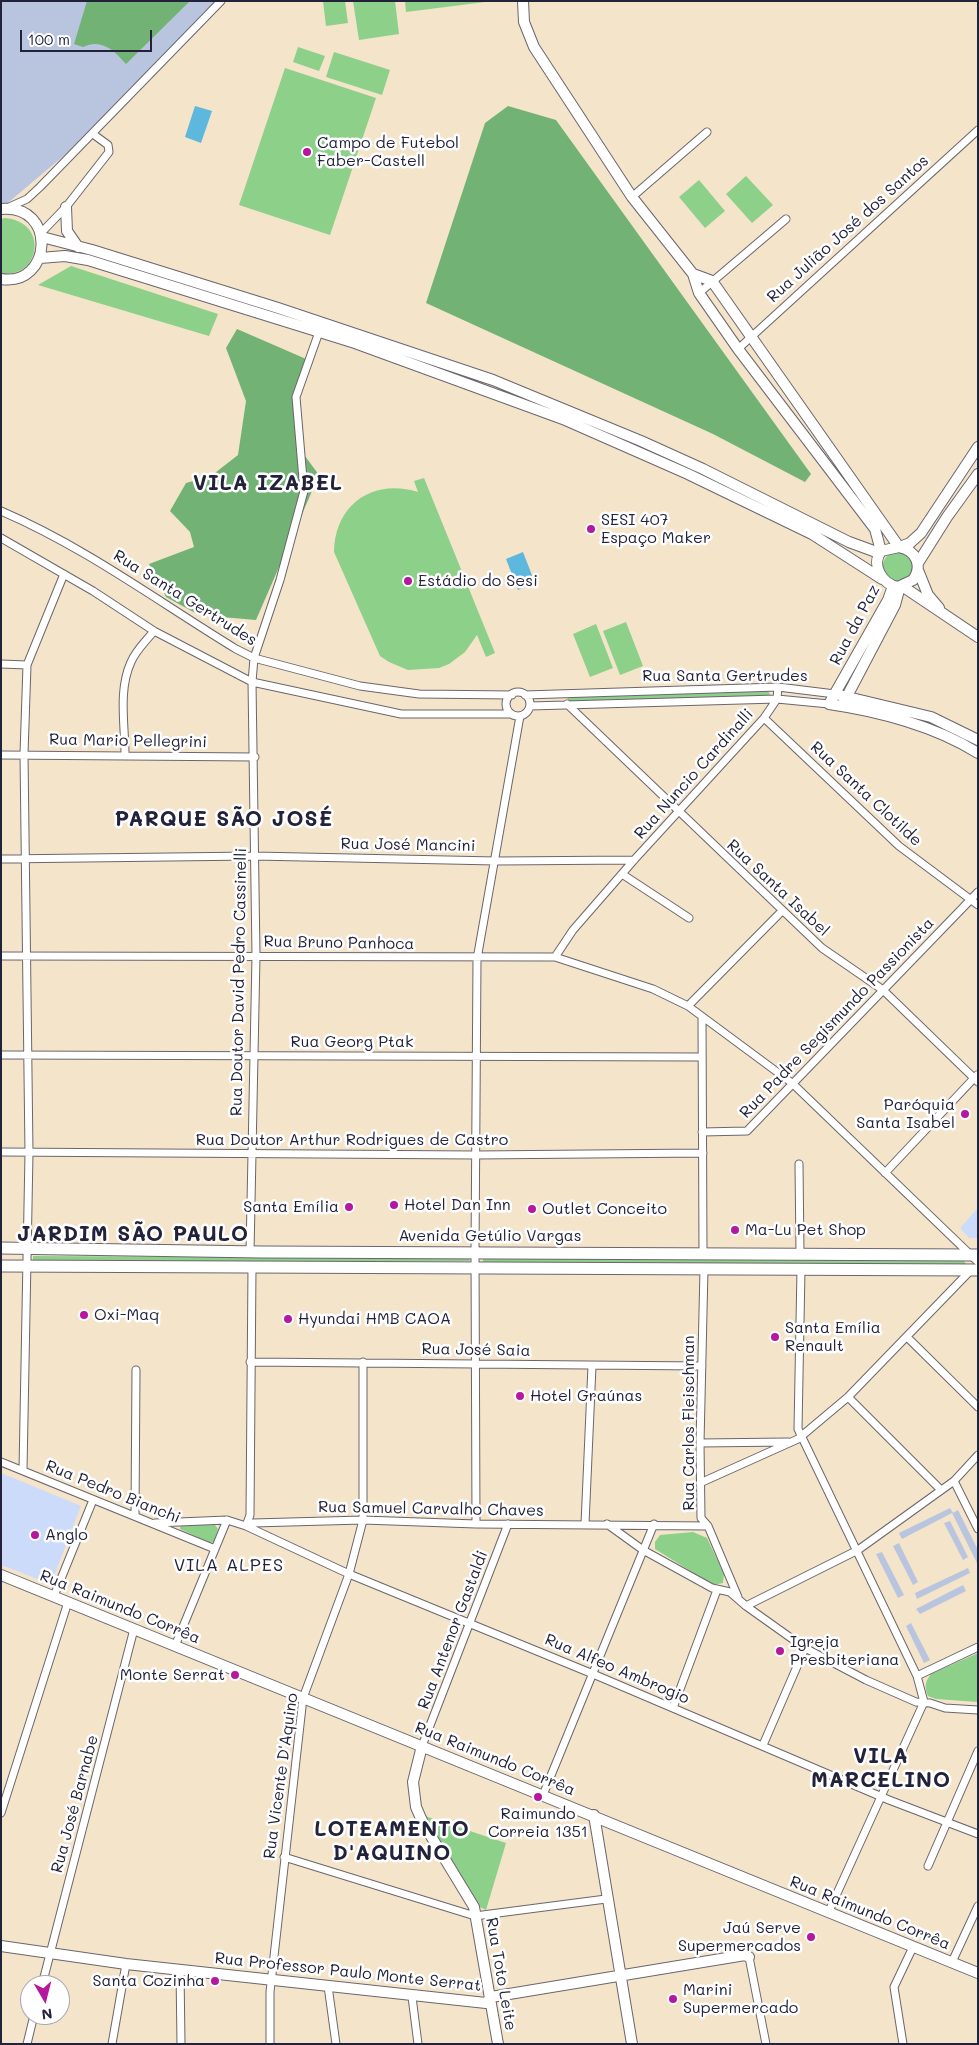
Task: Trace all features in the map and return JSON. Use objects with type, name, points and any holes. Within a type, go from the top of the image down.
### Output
[{"type":"main road","name":"Avenida Getúlio Vargas","points":[[1,1248],[250,1252],[800,1253],[976,1263]]},
{"type":"main road","name":"Avenida Getúlio Vargas","points":[[1,1266],[801,1269],[976,1263]]},
{"type":"street","points":[[4,209],[27,199],[40,187],[221,1]]},
{"type":"street","points":[[523,1],[524,22],[534,47],[632,197],[693,274],[699,293],[738,349],[875,529],[880,552],[878,566],[882,578]]},
{"type":"street","name":"Rua Julião José dos Santos","points":[[738,349],[978,130]]},
{"type":"street","points":[[632,197],[706,132]]},
{"type":"street","points":[[3,281],[26,274],[40,258],[42,235],[109,152],[108,145],[93,134]]},
{"type":"street","points":[[66,207],[67,231],[78,247]]},
{"type":"street","points":[[4,209],[27,214],[42,235],[278,308],[510,387],[641,441],[703,469],[849,542],[880,552],[899,547],[914,540],[922,532],[978,447]]},
{"type":"street","points":[[699,293],[786,219]]},
{"type":"street","points":[[40,258],[65,256],[88,260],[319,332],[437,372],[563,419],[688,474],[812,534],[978,637]]},
{"type":"street","points":[[693,274],[712,281],[752,335],[899,547],[912,552],[928,595],[946,616]]},
{"type":"street","name":"Rua Doutor David Pedro Cassinelli","points":[[250,1252],[252,1055],[256,956],[255,757],[252,682],[254,658],[280,580],[304,491],[296,397],[319,332]]},
{"type":"street","points":[[898,586],[913,580],[918,566],[947,517],[978,474]]},
{"type":"street","name":"Rua Santa Gertrudes","points":[[1,512],[40,528],[112,570],[236,649],[254,658],[370,687],[454,696],[512,694]]},
{"type":"street","points":[[1,538],[64,574],[154,630],[252,682],[401,714],[511,714],[520,716],[529,710],[530,700],[519,692],[512,694],[507,701],[507,708],[511,714]]},
{"type":"street","points":[[22,1470],[29,1152],[24,754],[26,665],[64,574]]},
{"type":"street","name":"Rua da Paz","points":[[829,704],[841,698],[895,606],[898,586]]},
{"type":"street","points":[[126,755],[125,679],[131,661],[154,630]]},
{"type":"street","points":[[1,664],[26,665]]},
{"type":"street","name":"Rua Santa Gertrudes","points":[[525,695],[778,687],[931,717],[978,740]]},
{"type":"street","name":"Rua Nuncio Cardinalli","points":[[556,957],[573,930],[678,811],[764,718],[776,699],[778,687]]},
{"type":"street","name":"Rua Santa Gertrudes","points":[[841,698],[933,732],[978,753]]},
{"type":"street","name":"Rua Santa Gertrudes","points":[[530,706],[776,699],[829,704]]},
{"type":"street","name":"Rua Santa Isabel","points":[[567,704],[822,948],[883,990],[977,1078]]},
{"type":"street","points":[[476,1524],[477,959],[496,861],[520,716]]},
{"type":"street","name":"Rua Santa Clotilde","points":[[764,718],[899,846],[978,904]]},
{"type":"street","name":"Rua Mario Pellegrini","points":[[1,755],[255,757]]},
{"type":"street","name":"Rua José Mancini","points":[[1,859],[254,856],[496,861],[634,860]]},
{"type":"street","points":[[622,874],[689,918]]},
{"type":"street","name":"Rua Padre Segismundo Passionista","points":[[702,1132],[747,1131],[978,892]]},
{"type":"street","points":[[688,1006],[782,911]]},
{"type":"street","name":"Rua Bruno Panhoca","points":[[1,956],[256,956],[477,959],[556,957],[653,989],[688,1006],[792,1083],[976,1263]]},
{"type":"street","points":[[702,1017],[703,1253]]},
{"type":"street","name":"Rua Georg Ptak","points":[[1,1055],[702,1056]]},
{"type":"street","points":[[885,1173],[977,1078]]},
{"type":"street","name":"Rua Doutor Arthur Rodrigues de Castro","points":[[1,1152],[476,1156],[703,1153]]},
{"type":"street","points":[[799,1164],[800,1253]]},
{"type":"street","points":[[700,1483],[802,1436],[848,1397],[908,1338],[976,1263]]},
{"type":"street","points":[[246,1526],[250,1515],[252,1267]]},
{"type":"street","name":"Rua Carlos Fleischman","points":[[704,1269],[700,1443],[702,1518],[708,1526],[739,1598]]},
{"type":"street","points":[[801,1269],[798,1429],[858,1550],[917,1676],[924,1702],[883,1797],[829,1911]]},
{"type":"street","points":[[908,1338],[978,1407]]},
{"type":"street","name":"Rua José Saia","points":[[250,1362],[702,1366]]},
{"type":"street","points":[[363,1362],[363,1520]]},
{"type":"street","points":[[585,1524],[592,1366]]},
{"type":"street","points":[[135,1516],[136,1370]]},
{"type":"street","points":[[848,1397],[940,1490]]},
{"type":"street","points":[[700,1443],[791,1442]]},
{"type":"street","points":[[746,1606],[858,1550],[954,1481],[978,1455]]},
{"type":"street","name":"Rua Pedro Bianchi","points":[[1,1462],[215,1549]]},
{"type":"street","points":[[954,1481],[978,1529]]},
{"type":"street","points":[[54,1596],[93,1500]]},
{"type":"street","points":[[175,1646],[227,1520]]},
{"type":"street","name":"Rua Samuel Carvalho Chaves","points":[[155,1523],[227,1520],[246,1526],[252,1523],[363,1520],[476,1524],[654,1524],[708,1526]]},
{"type":"street","name":"Rua Vicente D'Aquino","points":[[270,2044],[270,1992],[273,1981],[284,1857],[303,1698],[349,1574],[363,1520]]},
{"type":"street","name":"Rua Antenor Gastaldi","points":[[422,1746],[508,1524]]},
{"type":"street","points":[[607,1524],[643,1550],[717,1590],[730,1592],[746,1606],[805,1648],[866,1680],[916,1702],[924,1702],[945,1708],[978,1710]]},
{"type":"street","points":[[542,1794],[654,1524]]},
{"type":"street","name":"Rua Alfeo Ambrogio","points":[[246,1526],[349,1574],[471,1623],[883,1797],[978,1834]]},
{"type":"street","name":"Rua Raimundo Corrêa","points":[[1,1575],[978,1973]]},
{"type":"street","points":[[673,1708],[717,1590]]},
{"type":"street","points":[[1,1813],[68,1602]]},
{"type":"street","name":"Rua José Barnabe","points":[[44,1975],[134,1629]]},
{"type":"street","points":[[917,1676],[978,1647]]},
{"type":"street","points":[[763,1745],[805,1648]]},
{"type":"street","name":"Rua Toto Leite","points":[[422,1746],[413,1782],[416,1807],[423,1823],[474,1908],[498,2044]]},
{"type":"street","points":[[928,1866],[978,1751]]},
{"type":"street","points":[[594,1815],[606,1899],[632,2044]]},
{"type":"street","points":[[284,1857],[475,1916],[606,1899]]},
{"type":"street","points":[[952,1962],[978,1906]]},
{"type":"street","name":"Rua Professor Paulo Monte Serrat","points":[[1,1946],[126,1964],[412,1997],[486,2003],[491,1997],[744,1955],[749,1957]]},
{"type":"street","points":[[902,2044],[894,1986],[913,1947]]},
{"type":"street","points":[[749,1957],[766,2044]]},
{"type":"street","points":[[112,2044],[126,1964]]},
{"type":"street","points":[[180,1970],[181,2044]]},
{"type":"street","points":[[328,1986],[336,2044]]},
{"type":"street","points":[[412,1997],[418,2044]]},
{"type":"street","points":[[27,2044],[32,2025]]},
{"type":"shaded area","points":[[1,1],[216,1],[85,138],[4,206],[1,205]]},
{"type":"shaded area","points":[[977,1209],[978,1238],[969,1238],[960,1228]]},
{"type":"shaded area","name":"Anglo","points":[[1,1473],[81,1506],[51,1584],[1,1565]]},
{"type":"shaded area","points":[[950,1508],[953,1513],[958,1510],[978,1550],[978,1565],[952,1513],[902,1539],[899,1533]]},
{"type":"shaded area","points":[[950,1521],[968,1557],[963,1560],[944,1523]]},
{"type":"shaded area","points":[[899,1543],[918,1582],[913,1585],[893,1546]]},
{"type":"shaded area","points":[[882,1552],[904,1595],[898,1598],[876,1554]]},
{"type":"shaded area","points":[[968,1568],[970,1573],[917,1599],[915,1593]]},
{"type":"shaded area","points":[[963,1585],[966,1591],[920,1614],[916,1609]]},
{"type":"shaded area","points":[[911,1623],[930,1660],[924,1663],[906,1626]]},
{"type":"green space","points":[[87,1],[190,1],[126,64],[107,47],[96,44],[83,47],[74,44]]},
{"type":"green space","points":[[323,1],[345,1],[348,23],[326,26]]},
{"type":"green space","points":[[353,1],[395,1],[399,34],[359,40]]},
{"type":"green space","points":[[405,1],[484,1],[485,2],[406,12]]},
{"type":"green space","points":[[298,47],[325,56],[319,71],[293,62]]},
{"type":"green space","points":[[334,52],[390,70],[382,95],[326,77]]},
{"type":"green space","name":"Campo de Futebol Faber-Castell","points":[[285,68],[376,98],[330,235],[239,205]]},
{"type":"green space","points":[[508,106],[556,120],[811,474],[805,482],[713,434],[426,303],[485,123]]},
{"type":"green space","points":[[746,176],[773,205],[752,223],[726,194]]},
{"type":"green space","points":[[699,180],[725,211],[705,228],[679,197]]},
{"type":"green space","points":[[5,218],[19,222],[29,229],[34,239],[34,250],[31,260],[24,268],[14,273],[1,273],[1,219]]},
{"type":"green space","points":[[71,266],[218,314],[209,336],[38,285]]},
{"type":"green space","points":[[237,329],[313,362],[298,396],[305,456],[319,475],[256,620],[199,615],[166,597],[149,564],[194,547],[190,532],[170,511],[186,483],[211,476],[238,455],[246,401],[226,348]]},
{"type":"green space","points":[[424,478],[495,653],[486,657],[477,635],[465,652],[449,664],[439,668],[408,670],[380,656],[334,552],[336,535],[341,520],[349,508],[372,492],[386,489],[402,489],[418,492],[414,481]]},
{"type":"green space","points":[[898,551],[909,555],[913,566],[909,577],[898,581],[887,577],[883,566],[887,555]]},
{"type":"green space","points":[[626,622],[643,666],[620,675],[603,631]]},
{"type":"green space","points":[[596,624],[613,668],[590,677],[573,634]]},
{"type":"green space","points":[[767,690],[770,694],[768,697],[569,701],[567,697]]},
{"type":"green space","points":[[33,1256],[469,1258],[470,1261],[36,1261],[33,1260]]},
{"type":"green space","points":[[483,1259],[964,1261],[966,1264],[483,1263]]},
{"type":"green space","points":[[181,1524],[215,1525],[218,1529],[214,1542],[210,1543],[180,1529]]},
{"type":"green space","points":[[693,1532],[707,1538],[724,1574],[723,1583],[713,1585],[655,1549],[655,1542],[660,1535]]},
{"type":"green space","points":[[978,1653],[978,1702],[936,1699],[928,1696],[926,1685],[931,1674]]},
{"type":"green space","points":[[425,1816],[506,1843],[486,1910],[478,1906]]},
{"type":"water","points":[[195,106],[212,111],[201,143],[185,137]]},
{"type":"water","points":[[523,552],[535,583],[518,590],[506,559]]},
{"type":"place","name":"Campo de Futebol Faber-Castell","points":[[307,152]]},
{"type":"place","name":"SESI 407 Espaço Maker","points":[[591,529]]},
{"type":"place","name":"Estádio do Sesi","points":[[408,581]]},
{"type":"place","name":"Paróquia Santa Isabel","points":[[965,1114]]},
{"type":"place","name":"Hotel Dan Inn","points":[[394,1205]]},
{"type":"place","name":"Santa Emília","points":[[349,1207]]},
{"type":"place","name":"Outlet Conceito","points":[[532,1209]]},
{"type":"place","name":"Ma-Lu Pet Shop","points":[[735,1230]]},
{"type":"place","name":"Oxi-Maq","points":[[84,1315]]},
{"type":"place","name":"Hyundai HMB CAOA","points":[[288,1319]]},
{"type":"place","name":"Santa Emília Renault","points":[[775,1337]]},
{"type":"place","name":"Hotel Graúnas","points":[[520,1396]]},
{"type":"place","name":"Anglo","points":[[35,1535]]},
{"type":"place","name":"Igreja Presbiteriana","points":[[780,1651]]},
{"type":"place","name":"Monte Serrat","points":[[235,1675]]},
{"type":"place","name":"Raimundo Correia 1351","points":[[538,1797]]},
{"type":"place","name":"Jaú Serve Supermercados","points":[[811,1937]]},
{"type":"place","name":"Santa Cozinha","points":[[215,1981]]},
{"type":"place","name":"Marini Supermercado","points":[[673,1999]]},
{"type":"district","name":"VILA IZABEL","points":[[268,484]]},
{"type":"district","name":"PARQUE SÃO JOSÉ","points":[[224,820]]},
{"type":"district","name":"JARDIM SÃO PAULO","points":[[133,1235]]},
{"type":"district","name":"VILA ALPES","points":[[229,1565]]},
{"type":"district","name":"VILA MARCELINO","points":[[881,1769]]},
{"type":"district","name":"LOTEAMENTO D'AQUINO","points":[[392,1842]]}]
